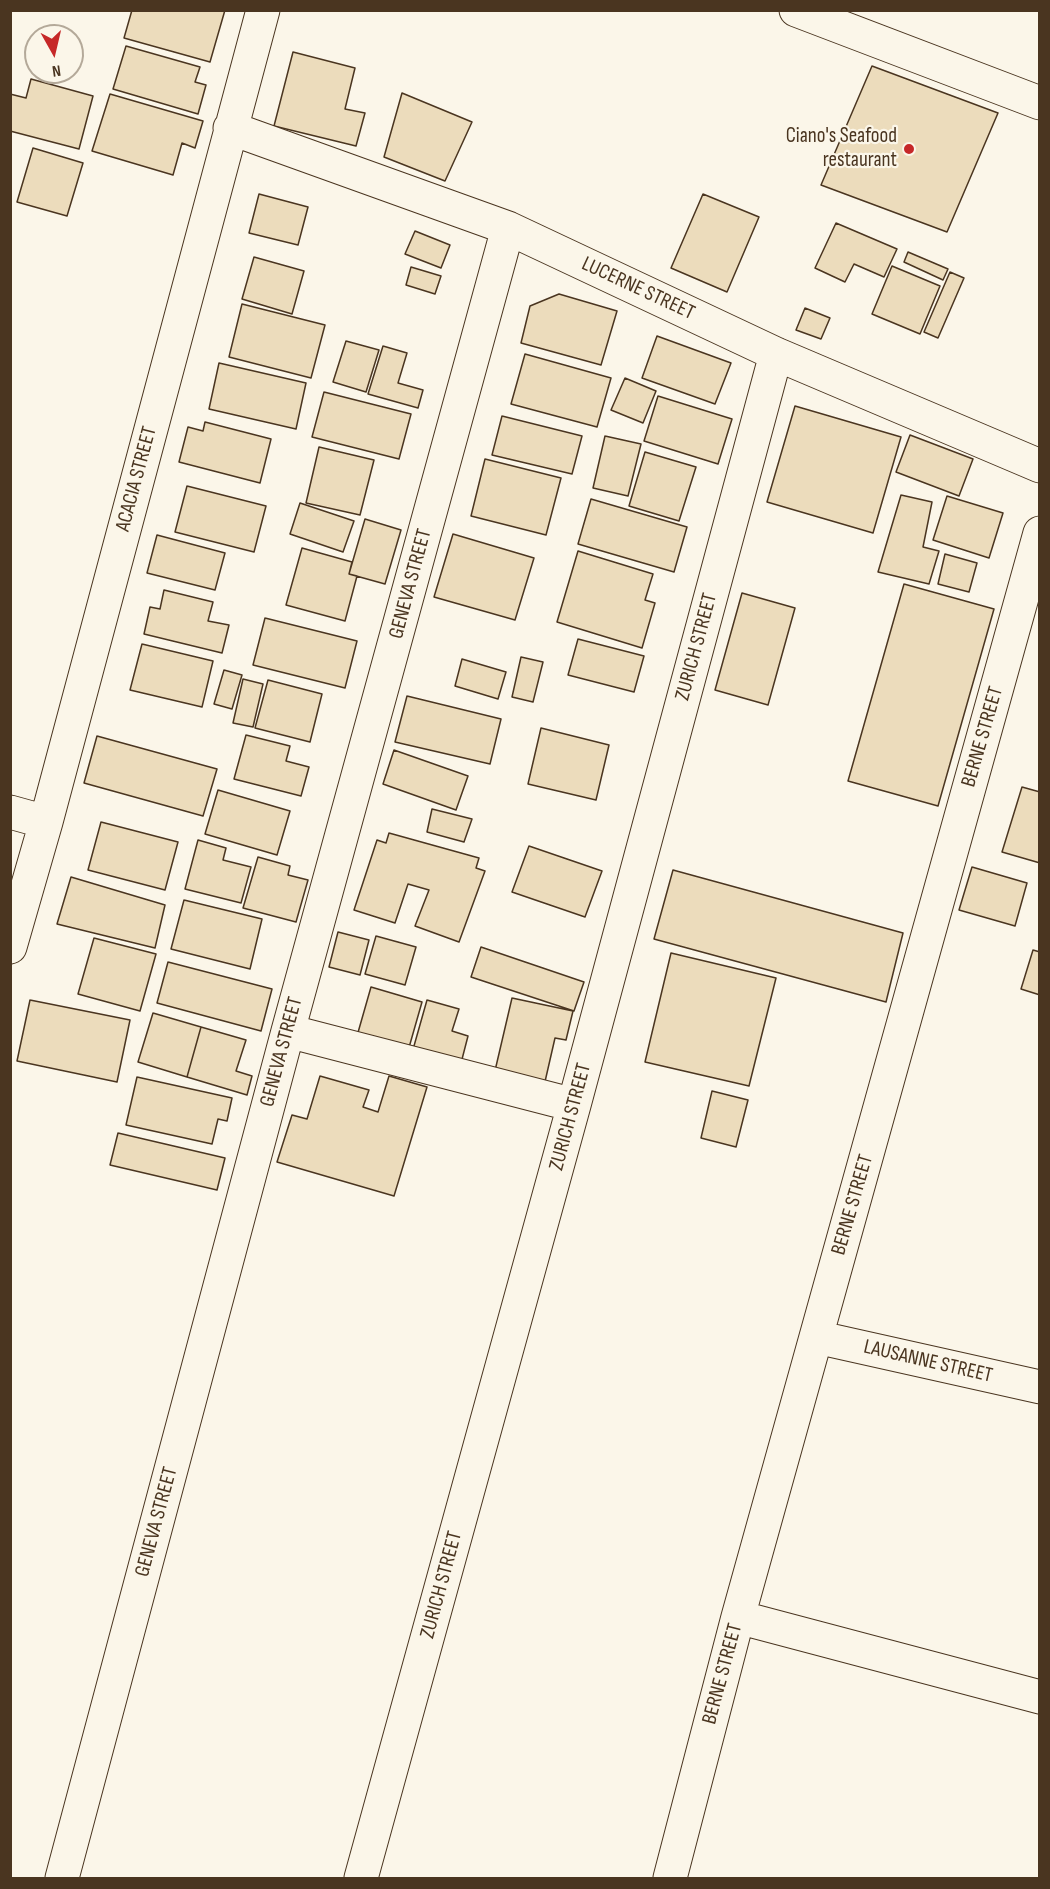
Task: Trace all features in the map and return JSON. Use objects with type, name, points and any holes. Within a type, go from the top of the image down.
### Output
[{"type":"street","name":"ACACIA STREET","points":[[10,947],[46,822],[262,10]]},
{"type":"street","points":[[796,10],[1040,104]]},
{"type":"street","name":"LUCERNE STREET","points":[[230,128],[508,228],[776,354],[1040,466]]},
{"type":"street","name":"GENEVA STREET","points":[[62,1878],[288,1030],[508,228]]},
{"type":"street","name":"ZURICH STREET","points":[[361,1878],[574,1105],[776,354]]},
{"type":"street","name":"BERNE STREET","points":[[670,1878],[738,1617],[1040,533]]},
{"type":"street","points":[[10,812],[46,822]]},
{"type":"street","points":[[288,1030],[574,1105]]},
{"type":"street","name":"LAUSANNE STREET","points":[[816,1337],[1040,1388]]},
{"type":"street","points":[[738,1617],[1040,1697]]},
{"type":"building","points":[[132,10],[225,10],[210,62],[124,38]]},
{"type":"building","points":[[126,46],[200,67],[195,82],[206,85],[198,114],[113,89]]},
{"type":"building","points":[[293,52],[355,68],[345,109],[365,113],[356,146],[274,126]]},
{"type":"building","name":"Ciano's Seafood restaurant","points":[[872,66],[998,113],[947,232],[821,185]]},
{"type":"building","points":[[30,84],[49,84],[93,96],[79,149],[10,131],[10,94],[26,98]]},
{"type":"building","points":[[402,93],[472,122],[445,181],[384,157]]},
{"type":"building","points":[[110,94],[203,121],[195,148],[182,143],[173,175],[92,151]]},
{"type":"building","points":[[33,148],[83,163],[67,216],[17,202]]},
{"type":"building","points":[[259,194],[308,207],[298,245],[249,233]]},
{"type":"building","points":[[703,194],[759,217],[727,292],[671,268]]},
{"type":"building","points":[[836,223],[897,249],[884,277],[854,264],[845,282],[815,268]]},
{"type":"building","points":[[415,231],[450,245],[441,268],[405,254]]},
{"type":"building","points":[[908,252],[948,269],[943,280],[904,262]]},
{"type":"building","points":[[254,257],[304,271],[292,314],[242,299]]},
{"type":"building","points":[[892,266],[940,286],[920,334],[872,314]]},
{"type":"building","points":[[411,267],[441,276],[435,294],[406,285]]},
{"type":"building","points":[[950,272],[964,278],[938,338],[924,332]]},
{"type":"building","points":[[559,294],[617,311],[601,365],[521,343],[530,306]]},
{"type":"building","points":[[242,304],[325,325],[311,378],[229,357]]},
{"type":"building","points":[[805,308],[830,318],[821,339],[796,330]]},
{"type":"building","points":[[657,336],[731,363],[715,404],[642,378]]},
{"type":"building","points":[[346,341],[379,350],[366,392],[333,382]]},
{"type":"building","points":[[383,346],[407,353],[398,383],[423,390],[418,408],[368,394]]},
{"type":"building","points":[[525,354],[611,378],[597,427],[511,404]]},
{"type":"building","points":[[219,363],[306,383],[296,429],[209,409]]},
{"type":"building","points":[[625,378],[656,391],[643,423],[611,410]]},
{"type":"building","points":[[324,392],[411,414],[399,459],[312,437]]},
{"type":"building","points":[[658,396],[732,419],[718,464],[644,441]]},
{"type":"building","points":[[795,406],[901,437],[873,533],[767,502]]},
{"type":"building","points":[[502,416],[582,436],[572,474],[492,455]]},
{"type":"building","points":[[205,422],[271,439],[260,483],[179,462],[188,427],[203,431]]},
{"type":"building","points":[[910,435],[973,459],[959,496],[896,472]]},
{"type":"building","points":[[605,436],[641,444],[628,496],[593,488]]},
{"type":"building","points":[[319,447],[374,460],[360,515],[306,503]]},
{"type":"building","points":[[645,452],[696,467],[679,521],[629,506]]},
{"type":"building","points":[[485,459],[561,478],[546,535],[471,516]]},
{"type":"building","points":[[187,486],[266,506],[254,552],[175,532]]},
{"type":"building","points":[[901,495],[932,502],[923,547],[939,551],[929,584],[878,572]]},
{"type":"building","points":[[947,496],[1003,513],[989,558],[933,540]]},
{"type":"building","points":[[591,499],[687,527],[674,572],[578,544]]},
{"type":"building","points":[[300,503],[354,521],[343,552],[290,534]]},
{"type":"building","points":[[365,519],[401,530],[385,584],[349,574]]},
{"type":"building","points":[[453,534],[534,558],[515,620],[434,597]]},
{"type":"building","points":[[157,535],[225,553],[215,590],[147,573]]},
{"type":"building","points":[[302,548],[352,562],[349,574],[357,576],[345,621],[286,605]]},
{"type":"building","points":[[578,551],[653,574],[645,600],[655,603],[642,648],[557,622]]},
{"type":"building","points":[[945,554],[977,563],[969,592],[938,584]]},
{"type":"building","points":[[904,584],[994,609],[938,806],[848,781]]},
{"type":"building","points":[[164,590],[213,602],[208,621],[229,625],[222,653],[144,634],[150,607],[160,609]]},
{"type":"building","points":[[742,593],[795,608],[768,705],[715,690]]},
{"type":"building","points":[[265,618],[357,641],[345,688],[253,665]]},
{"type":"building","points":[[578,639],[644,656],[634,692],[568,675]]},
{"type":"building","points":[[142,644],[213,661],[202,707],[130,690]]},
{"type":"building","points":[[521,657],[543,662],[533,702],[512,697]]},
{"type":"building","points":[[462,659],[506,672],[498,699],[455,686]]},
{"type":"building","points":[[224,670],[242,675],[232,709],[214,704]]},
{"type":"building","points":[[243,679],[263,684],[253,727],[233,723]]},
{"type":"building","points":[[268,680],[322,694],[310,742],[255,728]]},
{"type":"building","points":[[407,696],[501,719],[490,764],[395,742]]},
{"type":"building","points":[[541,728],[609,745],[596,800],[528,784]]},
{"type":"building","points":[[246,735],[290,746],[286,761],[309,767],[301,796],[234,779]]},
{"type":"building","points":[[97,736],[217,769],[203,816],[84,783]]},
{"type":"building","points":[[394,750],[468,776],[456,810],[383,784]]},
{"type":"building","points":[[1022,787],[1040,792],[1040,863],[1002,852]]},
{"type":"building","points":[[218,790],[290,811],[277,855],[205,834]]},
{"type":"building","points":[[432,809],[472,819],[464,842],[427,832]]},
{"type":"building","points":[[101,822],[178,842],[165,890],[88,870]]},
{"type":"building","points":[[389,833],[479,858],[476,868],[485,871],[459,942],[415,926],[429,890],[408,884],[395,923],[354,910],[377,840],[386,843]]},
{"type":"building","points":[[198,840],[226,848],[223,860],[251,867],[241,903],[185,889]]},
{"type":"building","points":[[529,846],[602,871],[585,917],[512,892]]},
{"type":"building","points":[[258,857],[290,866],[288,875],[308,880],[296,922],[243,908]]},
{"type":"building","points":[[972,867],[1027,883],[1015,926],[959,910]]},
{"type":"building","points":[[673,870],[903,933],[886,1002],[654,939]]},
{"type":"building","points":[[71,877],[165,905],[155,948],[57,924]]},
{"type":"building","points":[[184,900],[262,919],[250,969],[171,949]]},
{"type":"building","points":[[338,932],[369,940],[360,975],[329,967]]},
{"type":"building","points":[[376,936],[416,947],[405,985],[365,974]]},
{"type":"building","points":[[94,938],[156,954],[140,1011],[78,994]]},
{"type":"building","points":[[481,947],[584,982],[574,1011],[471,977]]},
{"type":"building","points":[[1033,950],[1040,952],[1040,995],[1021,989]]},
{"type":"building","points":[[671,953],[776,978],[749,1086],[645,1062]]},
{"type":"building","points":[[168,962],[272,989],[261,1031],[157,1003]]},
{"type":"building","points":[[371,987],[422,1002],[408,1051],[357,1036]]},
{"type":"building","points":[[512,998],[573,1011],[566,1040],[555,1038],[544,1086],[494,1075]]},
{"type":"building","points":[[30,1000],[130,1020],[117,1082],[17,1061]]},
{"type":"building","points":[[427,1000],[459,1009],[452,1031],[468,1036],[460,1067],[412,1053]]},
{"type":"building","points":[[153,1013],[201,1027],[187,1077],[138,1062]]},
{"type":"building","points":[[201,1027],[246,1040],[236,1071],[252,1076],[247,1095],[187,1077]]},
{"type":"building","points":[[320,1076],[369,1090],[363,1107],[378,1112],[389,1076],[427,1087],[394,1196],[277,1162],[292,1115],[307,1119]]},
{"type":"building","points":[[137,1077],[232,1098],[227,1121],[218,1119],[212,1144],[126,1125]]},
{"type":"building","points":[[712,1091],[748,1100],[736,1147],[701,1138]]},
{"type":"building","points":[[118,1133],[225,1158],[217,1190],[110,1165]]},
{"type":"place","name":"Ciano's Seafood restaurant","points":[[909,149]]}]
